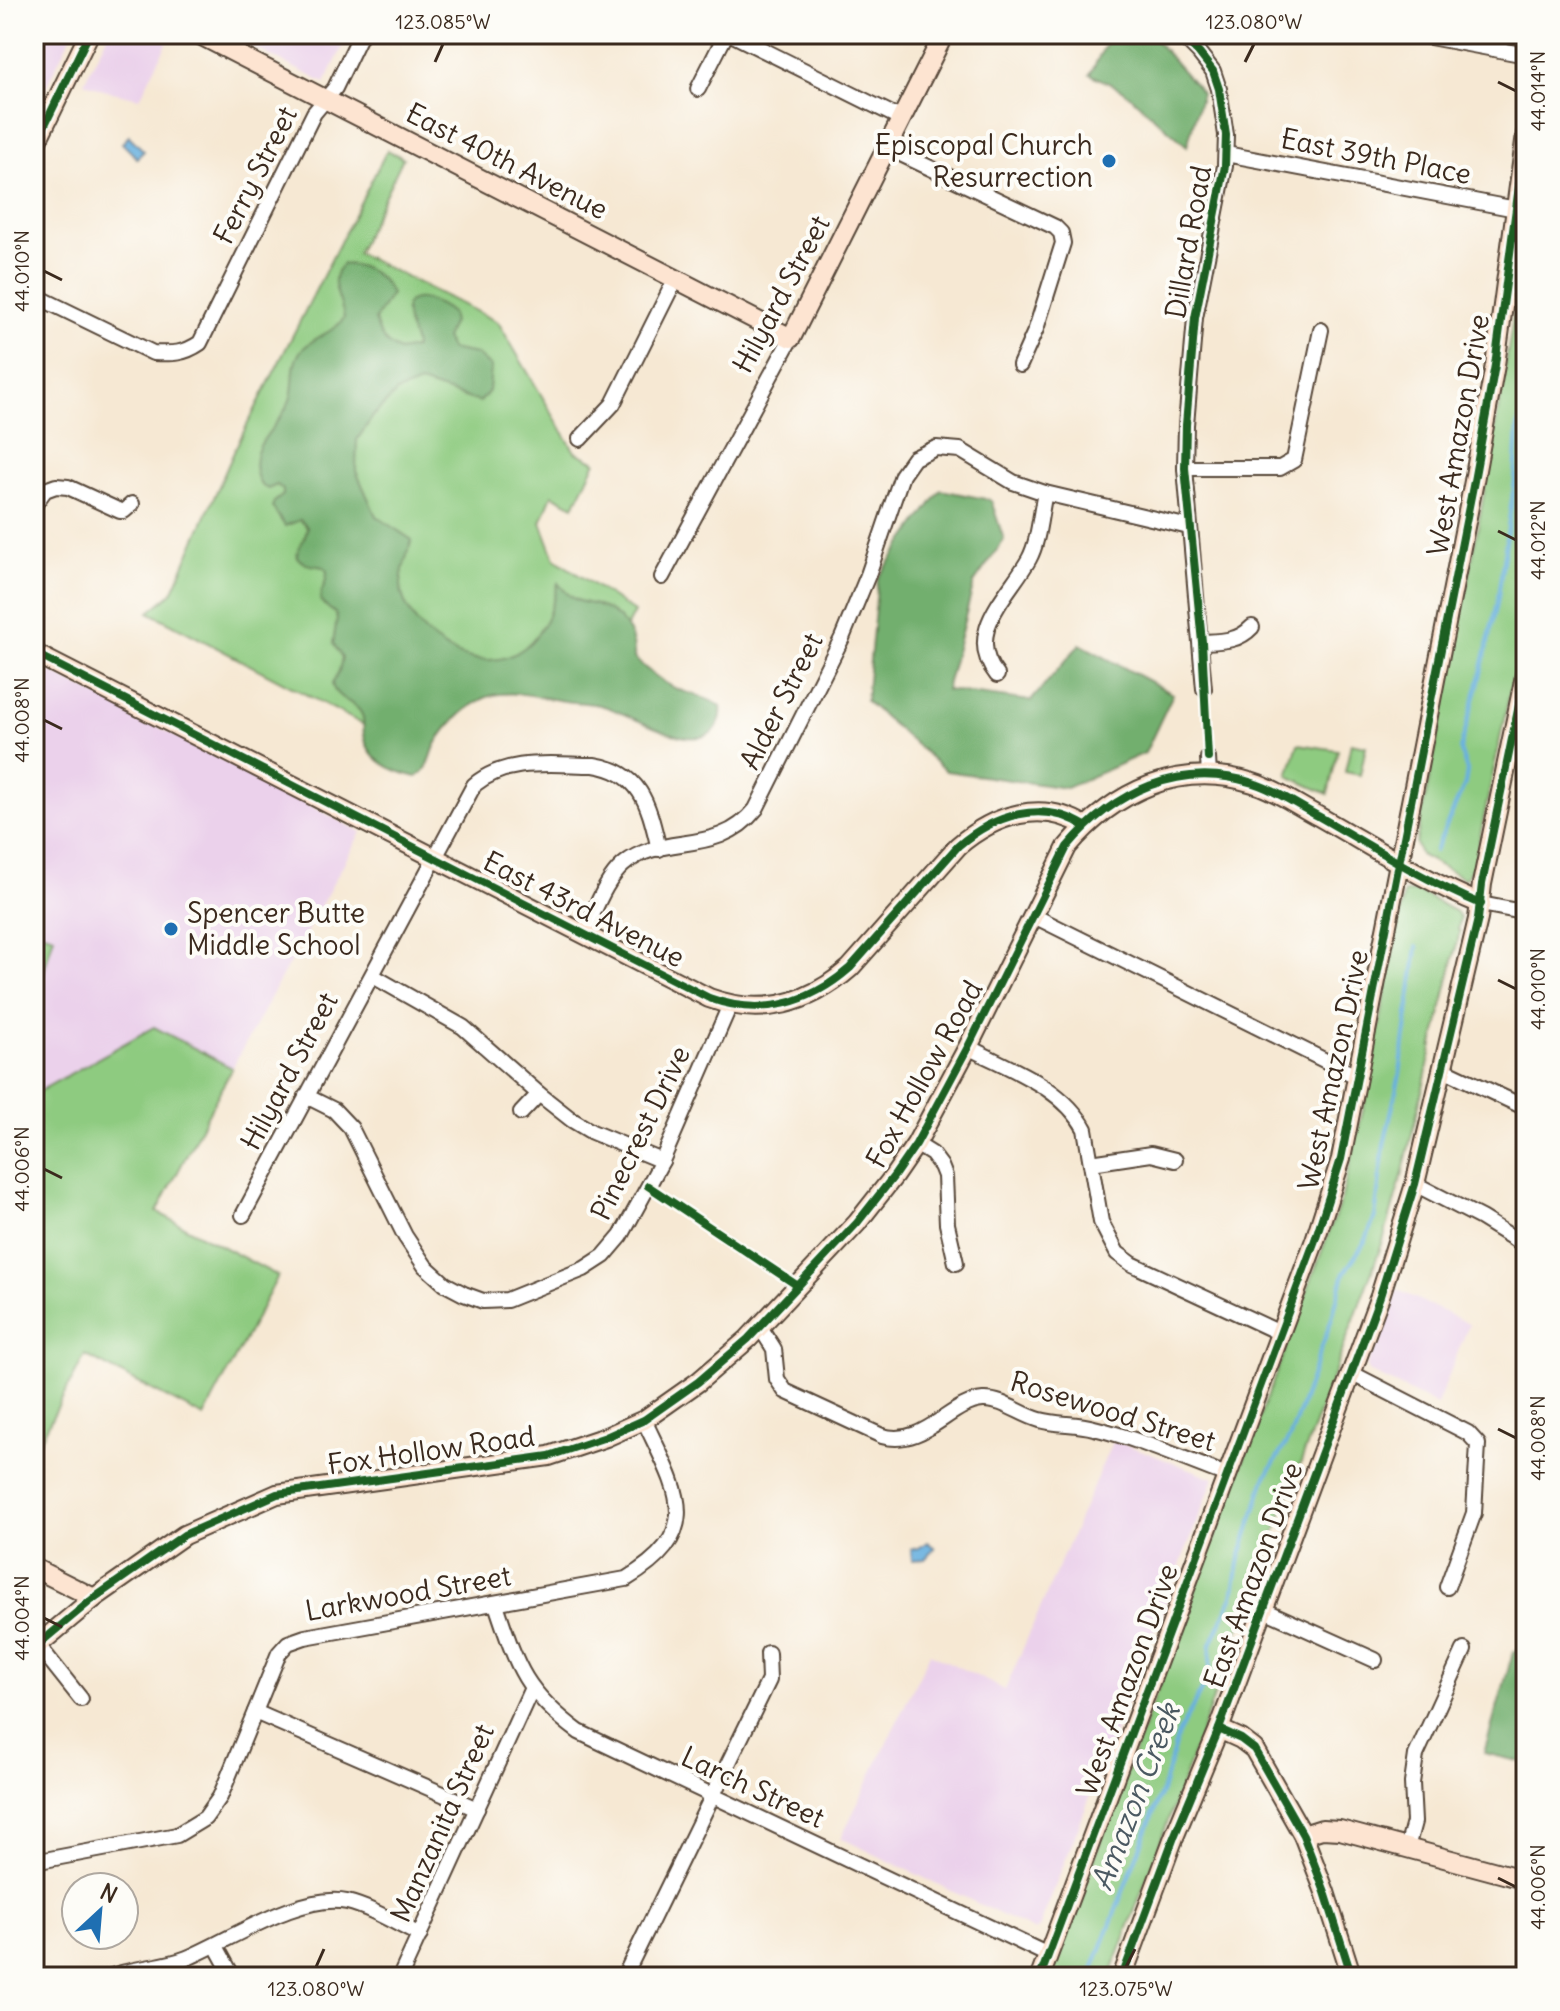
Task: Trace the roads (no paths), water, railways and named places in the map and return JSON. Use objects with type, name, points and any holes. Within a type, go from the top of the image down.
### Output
[{"type":"street","points":[[34,147],[89,34]]},
{"type":"street","name":"East 40th Avenue","points":[[198,34],[791,338]]},
{"type":"street","name":"Ferry Street","points":[[34,295],[153,353],[188,351],[200,343],[314,113],[335,88],[361,34]]},
{"type":"street","points":[[698,89],[729,34],[902,119]]},
{"type":"street","name":"Hilyard Street","points":[[662,577],[791,338],[944,34]]},
{"type":"street","name":"Dillard Road","points":[[1180,34],[1213,71],[1226,135],[1226,154],[1195,318],[1186,425],[1189,527],[1204,689]]},
{"type":"street","points":[[1414,34],[1526,55]]},
{"type":"street","name":"West Amazon Drive","points":[[1040,1977],[1315,1240],[1341,1159],[1495,365],[1526,134]]},
{"type":"street","points":[[888,148],[1058,230],[1063,243],[1036,329],[1020,365]]},
{"type":"street","name":"East 39th Place","points":[[1226,154],[1516,209]]},
{"type":"street","points":[[580,439],[613,404],[675,280]]},
{"type":"street","points":[[1185,468],[1288,466],[1297,453],[1321,330]]},
{"type":"street","name":"Alder Street","points":[[583,934],[616,872],[638,855],[724,836],[744,824],[756,809],[842,638],[868,575],[892,501],[907,466],[914,458],[936,448],[948,448],[969,454],[1002,478],[1045,493]]},
{"type":"street","points":[[34,505],[45,490],[63,486],[122,512],[132,504]]},
{"type":"street","points":[[997,675],[986,658],[986,635],[1001,599],[1029,559],[1045,493],[1189,527]]},
{"type":"street","points":[[1202,642],[1235,639],[1252,627]]},
{"type":"street","name":"East 43rd Avenue","points":[[34,653],[709,998],[730,1005],[757,1009],[783,1005],[832,984],[850,968],[958,846],[977,830],[1004,817],[1028,811],[1059,814],[1085,826]]},
{"type":"street","name":"East Amazon Drive","points":[[1122,1977],[1174,1837],[1219,1729],[1258,1607],[1380,1296],[1415,1184],[1481,904],[1482,884],[1526,671]]},
{"type":"street","name":"Hilyard Street","points":[[243,1215],[474,785],[497,770],[523,766],[594,765],[621,773],[643,796],[659,849]]},
{"type":"street","name":"Fox Hollow Road","points":[[81,1699],[36,1646],[94,1598],[184,1535],[277,1494],[549,1456],[606,1437],[644,1420],[698,1382],[760,1327],[857,1223],[916,1144],[1067,847],[1105,808],[1128,794],[1209,766],[1276,793],[1481,904]]},
{"type":"street","points":[[1481,904],[1512,910],[1526,909]]},
{"type":"street","points":[[1034,916],[1358,1077]]},
{"type":"street","points":[[373,976],[463,1027],[572,1120],[592,1132],[662,1161]]},
{"type":"street","name":"Pinecrest Drive","points":[[306,1096],[334,1110],[351,1128],[405,1236],[425,1266],[445,1284],[464,1294],[483,1301],[507,1300],[584,1269],[604,1256],[621,1236],[662,1161],[730,1005]]},
{"type":"street","points":[[968,1047],[1066,1102],[1085,1129],[1101,1222],[1117,1253],[1132,1264],[1280,1333]]},
{"type":"street","points":[[1443,1069],[1526,1108]]},
{"type":"street","points":[[521,1113],[539,1094]]},
{"type":"street","points":[[916,1144],[932,1154],[945,1176],[947,1224],[956,1263]]},
{"type":"street","points":[[1091,1163],[1151,1154],[1175,1160]]},
{"type":"street","points":[[1415,1184],[1481,1218],[1526,1246]]},
{"type":"street","name":"Rosewood Street","points":[[760,1327],[774,1349],[777,1379],[785,1391],[882,1436],[906,1438],[943,1421],[973,1401],[987,1400],[1042,1421],[1097,1428],[1227,1475]]},
{"type":"street","points":[[1351,1373],[1468,1433],[1478,1444],[1474,1513],[1447,1587]]},
{"type":"street","name":"Larkwood Street","points":[[34,1862],[164,1838],[205,1818],[220,1797],[274,1663],[288,1643],[305,1637],[626,1579],[650,1564],[667,1547],[677,1523],[679,1501],[644,1420]]},
{"type":"street","points":[[34,1568],[94,1598]]},
{"type":"street","name":"Larch Street","points":[[496,1604],[512,1652],[531,1690],[557,1716],[579,1732],[1048,1955]]},
{"type":"street","name":"East Amazon Drive","points":[[1258,1607],[1375,1660]]},
{"type":"street","points":[[1407,1848],[1414,1816],[1412,1783],[1416,1755],[1464,1650]]},
{"type":"street","points":[[624,1977],[769,1680],[768,1653]]},
{"type":"street","name":"Manzanita Street","points":[[400,1977],[531,1690]]},
{"type":"street","points":[[255,1712],[477,1809]]},
{"type":"street","points":[[1219,1729],[1254,1749],[1303,1835],[1352,1977]]},
{"type":"street","points":[[1303,1835],[1331,1828],[1526,1880]]},
{"type":"street","points":[[109,1977],[128,1970],[173,1963],[287,1911],[330,1900],[360,1906],[420,1935]]},
{"type":"street","points":[[216,1946],[233,1977]]},
{"type":"water","points":[[129,136],[144,151],[137,158],[122,143]]},
{"type":"water","points":[[927,1542],[935,1548],[925,1559],[912,1560],[911,1549]]},
{"type":"waterway","name":"Amazon Creek","points":[[1435,851],[1465,784],[1467,771],[1460,749],[1497,603],[1515,479],[1518,428],[1526,395]]},
{"type":"waterway","name":"Amazon Creek","points":[[1090,1977],[1163,1788],[1178,1734],[1209,1676],[1211,1644],[1233,1596],[1240,1558],[1265,1478],[1290,1437],[1332,1318],[1344,1273],[1366,1240],[1375,1217],[1384,1145],[1400,1074],[1417,947]]},
{"type":"place","name":"Episcopal Church Resurrection","points":[[1109,161]]},
{"type":"place","name":"Spencer Butte Middle School","points":[[171,929]]}]
